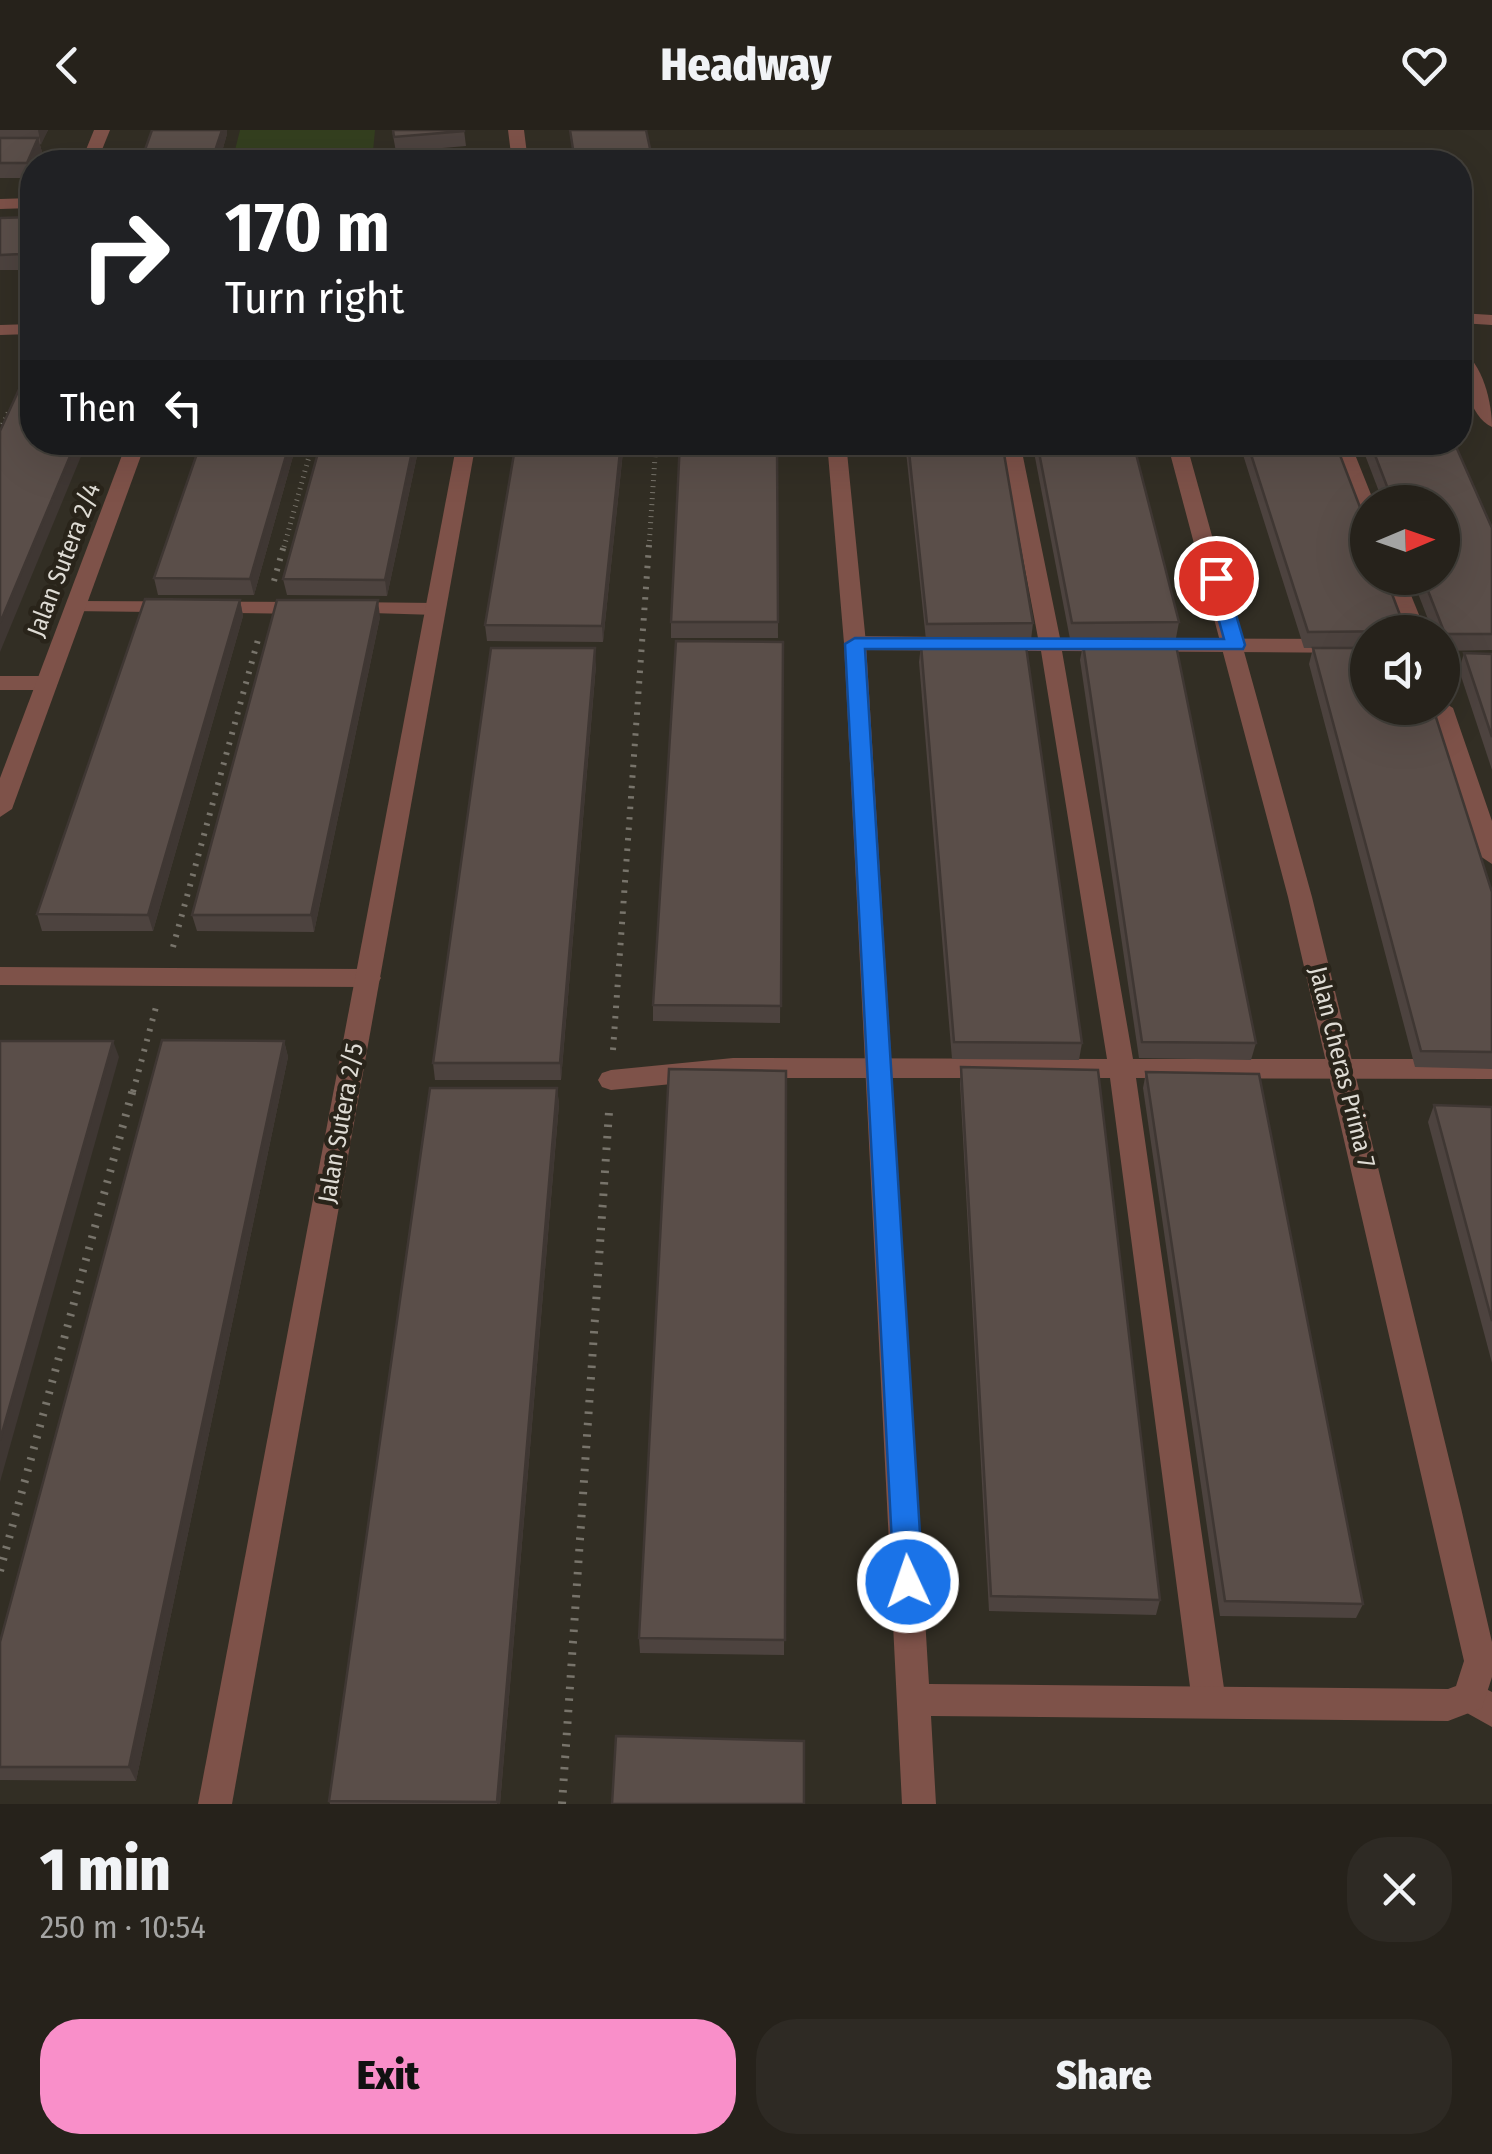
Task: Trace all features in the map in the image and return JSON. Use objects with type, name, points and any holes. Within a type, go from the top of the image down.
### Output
[{"type":"street","points":[[1472,381],[1492,422]]},
{"type":"street","name":"Jalan Sutera 2/4","points":[[0,809],[133,455]]},
{"type":"street","name":"Jalan Sutera 2/5","points":[[215,1804],[465,455]]},
{"type":"street","points":[[837,455],[855,644],[919,1804]]},
{"type":"street","points":[[1013,455],[1053,644],[1124,1069],[1209,1702]]},
{"type":"street","name":"Jalan Cheras Prima 7","points":[[1180,455],[1236,645],[1343,1069],[1480,1661],[1481,1704]]},
{"type":"street","points":[[1345,455],[1357,485]]},
{"type":"street","points":[[76,607],[436,609]]},
{"type":"street","points":[[855,644],[1350,646]]},
{"type":"street","points":[[0,682],[48,683]]},
{"type":"street","points":[[1448,725],[1492,856]]},
{"type":"street","points":[[0,976],[368,978]]},
{"type":"street","points":[[611,1080],[733,1068],[1492,1069]]},
{"type":"street","points":[[915,1700],[1481,1704]]},
{"type":"path","points":[[0,430],[16,396]]},
{"type":"path","points":[[562,1804],[655,455]]},
{"type":"green space","points":[[240,130],[375,130],[373,150],[235,150]]},
{"type":"building","points":[[152,130],[222,130],[215,150],[145,150]]},
{"type":"building","points":[[393,130],[464,130],[464,131],[394,137]]},
{"type":"building","points":[[570,130],[646,130],[650,150],[573,150]]},
{"type":"building","points":[[0,138],[38,138],[33,150],[20,150],[20,163],[0,163]]},
{"type":"building","points":[[20,217],[20,254],[0,255],[0,218]]},
{"type":"building","points":[[20,387],[20,455],[71,455],[0,623],[0,431]]},
{"type":"building","points":[[197,455],[286,455],[250,579],[154,578]]},
{"type":"building","points":[[317,455],[411,455],[385,580],[283,579]]},
{"type":"building","points":[[514,455],[620,455],[602,626],[485,625]]},
{"type":"building","points":[[679,455],[777,455],[778,622],[671,622]]},
{"type":"building","points":[[909,455],[1004,455],[1033,623],[927,624]]},
{"type":"building","points":[[1040,455],[1136,455],[1179,622],[1072,623]]},
{"type":"building","points":[[1251,455],[1340,455],[1352,485],[1350,595],[1392,595],[1400,615],[1350,615],[1350,632],[1308,632]]},
{"type":"building","points":[[1375,455],[1460,455],[1492,528],[1492,634],[1460,634],[1460,615],[1438,615],[1430,595],[1460,595],[1460,485],[1386,485]]},
{"type":"building","points":[[145,599],[240,600],[148,915],[37,914]]},
{"type":"building","points":[[277,600],[378,600],[311,915],[192,915]]},
{"type":"building","points":[[676,641],[783,642],[781,1006],[653,1005]]},
{"type":"building","points":[[1083,644],[1176,645],[1256,1043],[1142,1042]]},
{"type":"building","points":[[921,645],[1026,646],[1082,1043],[954,1042]]},
{"type":"building","points":[[491,648],[595,648],[560,1063],[433,1063]]},
{"type":"building","points":[[1313,648],[1350,648],[1350,725],[1438,725],[1492,892],[1492,1052],[1421,1051]]},
{"type":"building","points":[[1464,653],[1492,654],[1492,737]]},
{"type":"building","points":[[162,1040],[284,1041],[129,1767],[0,1767],[0,1642]]},
{"type":"building","points":[[0,1041],[113,1041],[0,1440]]},
{"type":"building","points":[[961,1067],[1098,1070],[1160,1600],[991,1596]]},
{"type":"building","points":[[669,1069],[786,1071],[785,1640],[639,1638]]},
{"type":"building","points":[[1146,1072],[1259,1074],[1363,1604],[1225,1601]]},
{"type":"building","points":[[430,1088],[557,1088],[497,1802],[329,1801]]},
{"type":"building","points":[[1434,1105],[1492,1107],[1492,1321]]},
{"type":"building","points":[[616,1736],[804,1741],[804,1804],[612,1804]]},
{"type":"route","points":[[908,1582],[855,644],[1236,645],[1216,578]]}]
